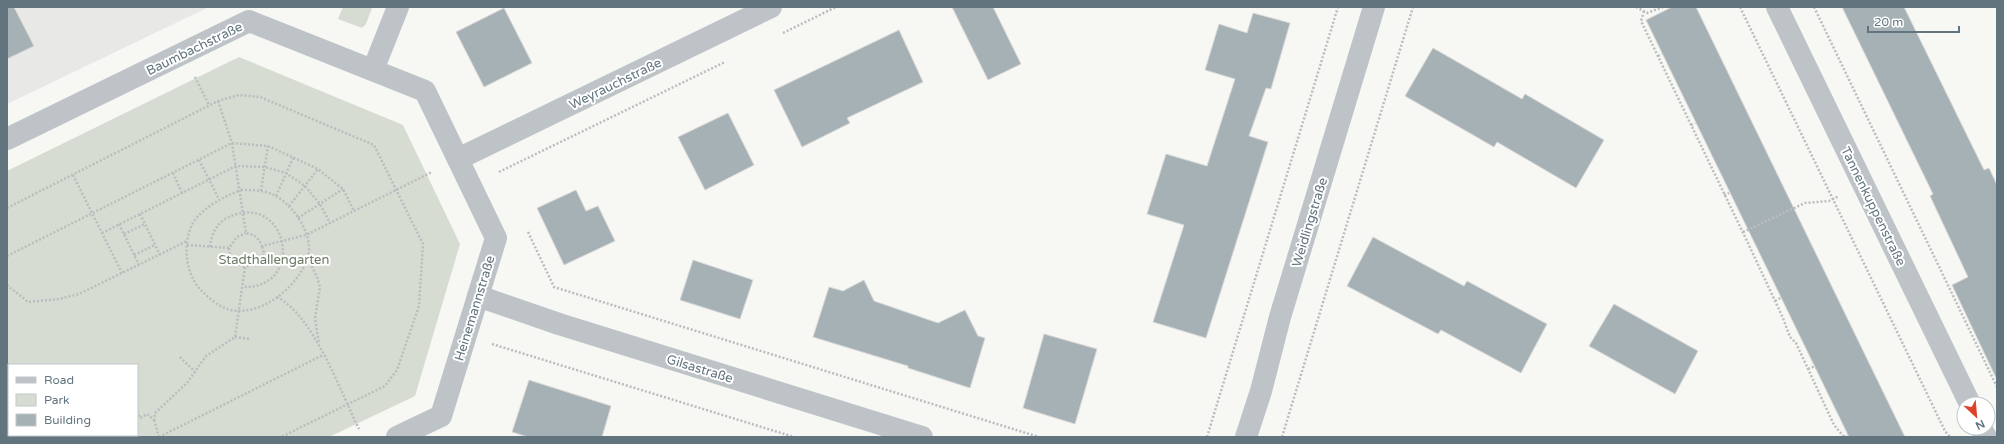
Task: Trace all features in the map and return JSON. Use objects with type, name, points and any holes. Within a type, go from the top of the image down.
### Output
[{"type":"street","points":[[373,70],[398,7]]},
{"type":"street","name":"Weyrauchstraße","points":[[458,159],[771,7]]},
{"type":"street","name":"Weidlingstraße","points":[[1246,437],[1261,391],[1282,309],[1374,7]]},
{"type":"street","name":"Tannenkuppenstraße","points":[[1777,7],[1966,396]]},
{"type":"street","name":"Baumbachstraße","points":[[7,138],[249,21],[425,91],[458,159]]},
{"type":"street","name":"Heinemannstraße","points":[[397,437],[441,416],[496,238],[458,159]]},
{"type":"street","name":"Gilsastraße","points":[[478,296],[566,326],[922,437]]},
{"type":"path","points":[[779,35],[836,7]]},
{"type":"path","points":[[1207,437],[1338,7]]},
{"type":"path","points":[[1282,437],[1413,7]]},
{"type":"path","points":[[1636,7],[1644,11],[1652,12],[1663,7]]},
{"type":"path","points":[[1740,7],[1945,431],[1950,437]]},
{"type":"path","points":[[1814,7],[1997,387]]},
{"type":"path","points":[[1644,11],[1641,21],[1743,232],[1790,337],[1796,343],[1834,425],[1844,437],[1848,435]]},
{"type":"path","points":[[1658,56],[1662,54]]},
{"type":"path","points":[[499,172],[729,60]]},
{"type":"path","points":[[195,78],[209,106]]},
{"type":"path","points":[[7,208],[218,101],[239,95],[260,98],[374,145],[423,244],[419,306],[397,370],[385,386],[281,437]]},
{"type":"path","points":[[218,101],[232,143],[241,190],[246,233]]},
{"type":"path","points":[[1691,125],[1695,123]]},
{"type":"path","points":[[7,256],[232,143],[268,146],[294,156],[318,169],[343,189],[354,211]]},
{"type":"path","points":[[261,191],[268,146]]},
{"type":"path","points":[[276,196],[294,156]]},
{"type":"path","points":[[199,160],[219,199]]},
{"type":"path","points":[[102,233],[236,166],[265,167],[286,173],[305,186],[320,204],[330,223]]},
{"type":"path","points":[[289,206],[318,169]]},
{"type":"path","points":[[262,246],[306,235],[432,172]]},
{"type":"path","points":[[172,173],[182,193]]},
{"type":"path","points":[[73,175],[122,273]]},
{"type":"path","points":[[298,218],[343,189]]},
{"type":"path","points":[[308,259],[298,275],[277,297],[257,308],[240,311],[229,309],[212,301],[197,286],[186,261],[187,241],[198,216],[219,199],[241,190],[261,191],[276,196],[289,206],[298,218],[306,235],[308,243],[308,259],[318,277],[320,287],[315,318],[320,346],[358,430]]},
{"type":"path","points":[[1724,195],[1729,193]]},
{"type":"path","points":[[1743,232],[1805,203],[1829,201],[1833,199]]},
{"type":"path","points":[[210,247],[213,232],[218,225],[231,216],[244,213],[257,214],[271,222],[276,227],[283,241],[283,253],[280,268],[268,280],[252,287],[243,287]]},
{"type":"path","points":[[140,214],[160,255]]},
{"type":"path","points":[[119,224],[139,265]]},
{"type":"path","points":[[124,234],[145,224]]},
{"type":"path","points":[[528,232],[554,287],[1039,437]]},
{"type":"path","points":[[246,233],[254,234],[259,238],[264,253],[259,262],[245,267],[233,260],[229,248],[237,237],[246,233]]},
{"type":"path","points":[[7,285],[28,302],[59,299],[80,294],[187,241]]},
{"type":"path","points":[[134,255],[155,245]]},
{"type":"path","points":[[187,245],[229,248]]},
{"type":"path","points":[[235,337],[240,311],[245,267]]},
{"type":"path","points":[[277,297],[292,308],[320,346]]},
{"type":"path","points":[[1775,301],[1782,297]]},
{"type":"path","points":[[251,339],[235,337],[206,356],[187,383],[155,413],[154,420],[159,437],[323,355]]},
{"type":"path","points":[[490,344],[794,437]]},
{"type":"path","points":[[180,357],[195,372]]},
{"type":"path","points":[[1808,369],[1815,366]]},
{"type":"path","points":[[138,413],[140,418],[147,414],[154,420]]},
{"type":"shaded area","points":[[7,7],[209,7],[7,104]]},
{"type":"green space","points":[[343,7],[372,8],[366,24],[362,28],[338,19]]},
{"type":"green space","name":"Stadthallengarten","points":[[239,57],[403,125],[460,244],[415,396],[329,437],[7,437],[7,171]]},
{"type":"building","points":[[7,7],[14,7],[34,46],[7,59]]},
{"type":"building","points":[[952,7],[993,7],[1021,64],[988,80]]},
{"type":"building","points":[[1672,7],[1696,7],[1905,437],[1849,437],[1646,20]]},
{"type":"building","points":[[1842,7],[1904,7],[1984,170],[1989,168],[1997,185],[1997,380],[1952,285],[1968,277],[1930,196],[1933,194]]},
{"type":"building","points":[[504,8],[532,63],[484,87],[456,32]]},
{"type":"building","points":[[1253,13],[1290,23],[1271,89],[1266,88],[1249,136],[1268,142],[1206,338],[1153,322],[1184,225],[1147,214],[1166,154],[1207,166],[1235,79],[1205,70],[1219,24],[1247,33]]},
{"type":"building","points":[[899,30],[923,82],[847,118],[850,123],[802,147],[774,90]]},
{"type":"building","points":[[1433,48],[1522,99],[1525,94],[1604,140],[1576,188],[1497,142],[1494,147],[1405,96]]},
{"type":"building","points":[[728,113],[754,165],[705,190],[678,137]]},
{"type":"building","points":[[576,190],[586,211],[598,206],[615,241],[564,265],[537,208]]},
{"type":"building","points":[[1373,237],[1464,286],[1467,281],[1547,324],[1521,373],[1441,330],[1438,334],[1347,286]]},
{"type":"building","points":[[693,260],[753,280],[740,319],[680,300]]},
{"type":"building","points":[[864,280],[874,301],[938,323],[965,310],[978,336],[985,338],[970,388],[908,368],[908,366],[813,337],[829,287],[843,291]]},
{"type":"building","points":[[1614,304],[1698,351],[1675,394],[1589,346]]},
{"type":"building","points":[[1044,334],[1097,349],[1075,424],[1023,408]]},
{"type":"building","points":[[529,380],[611,406],[602,437],[528,437],[512,432]]}]
